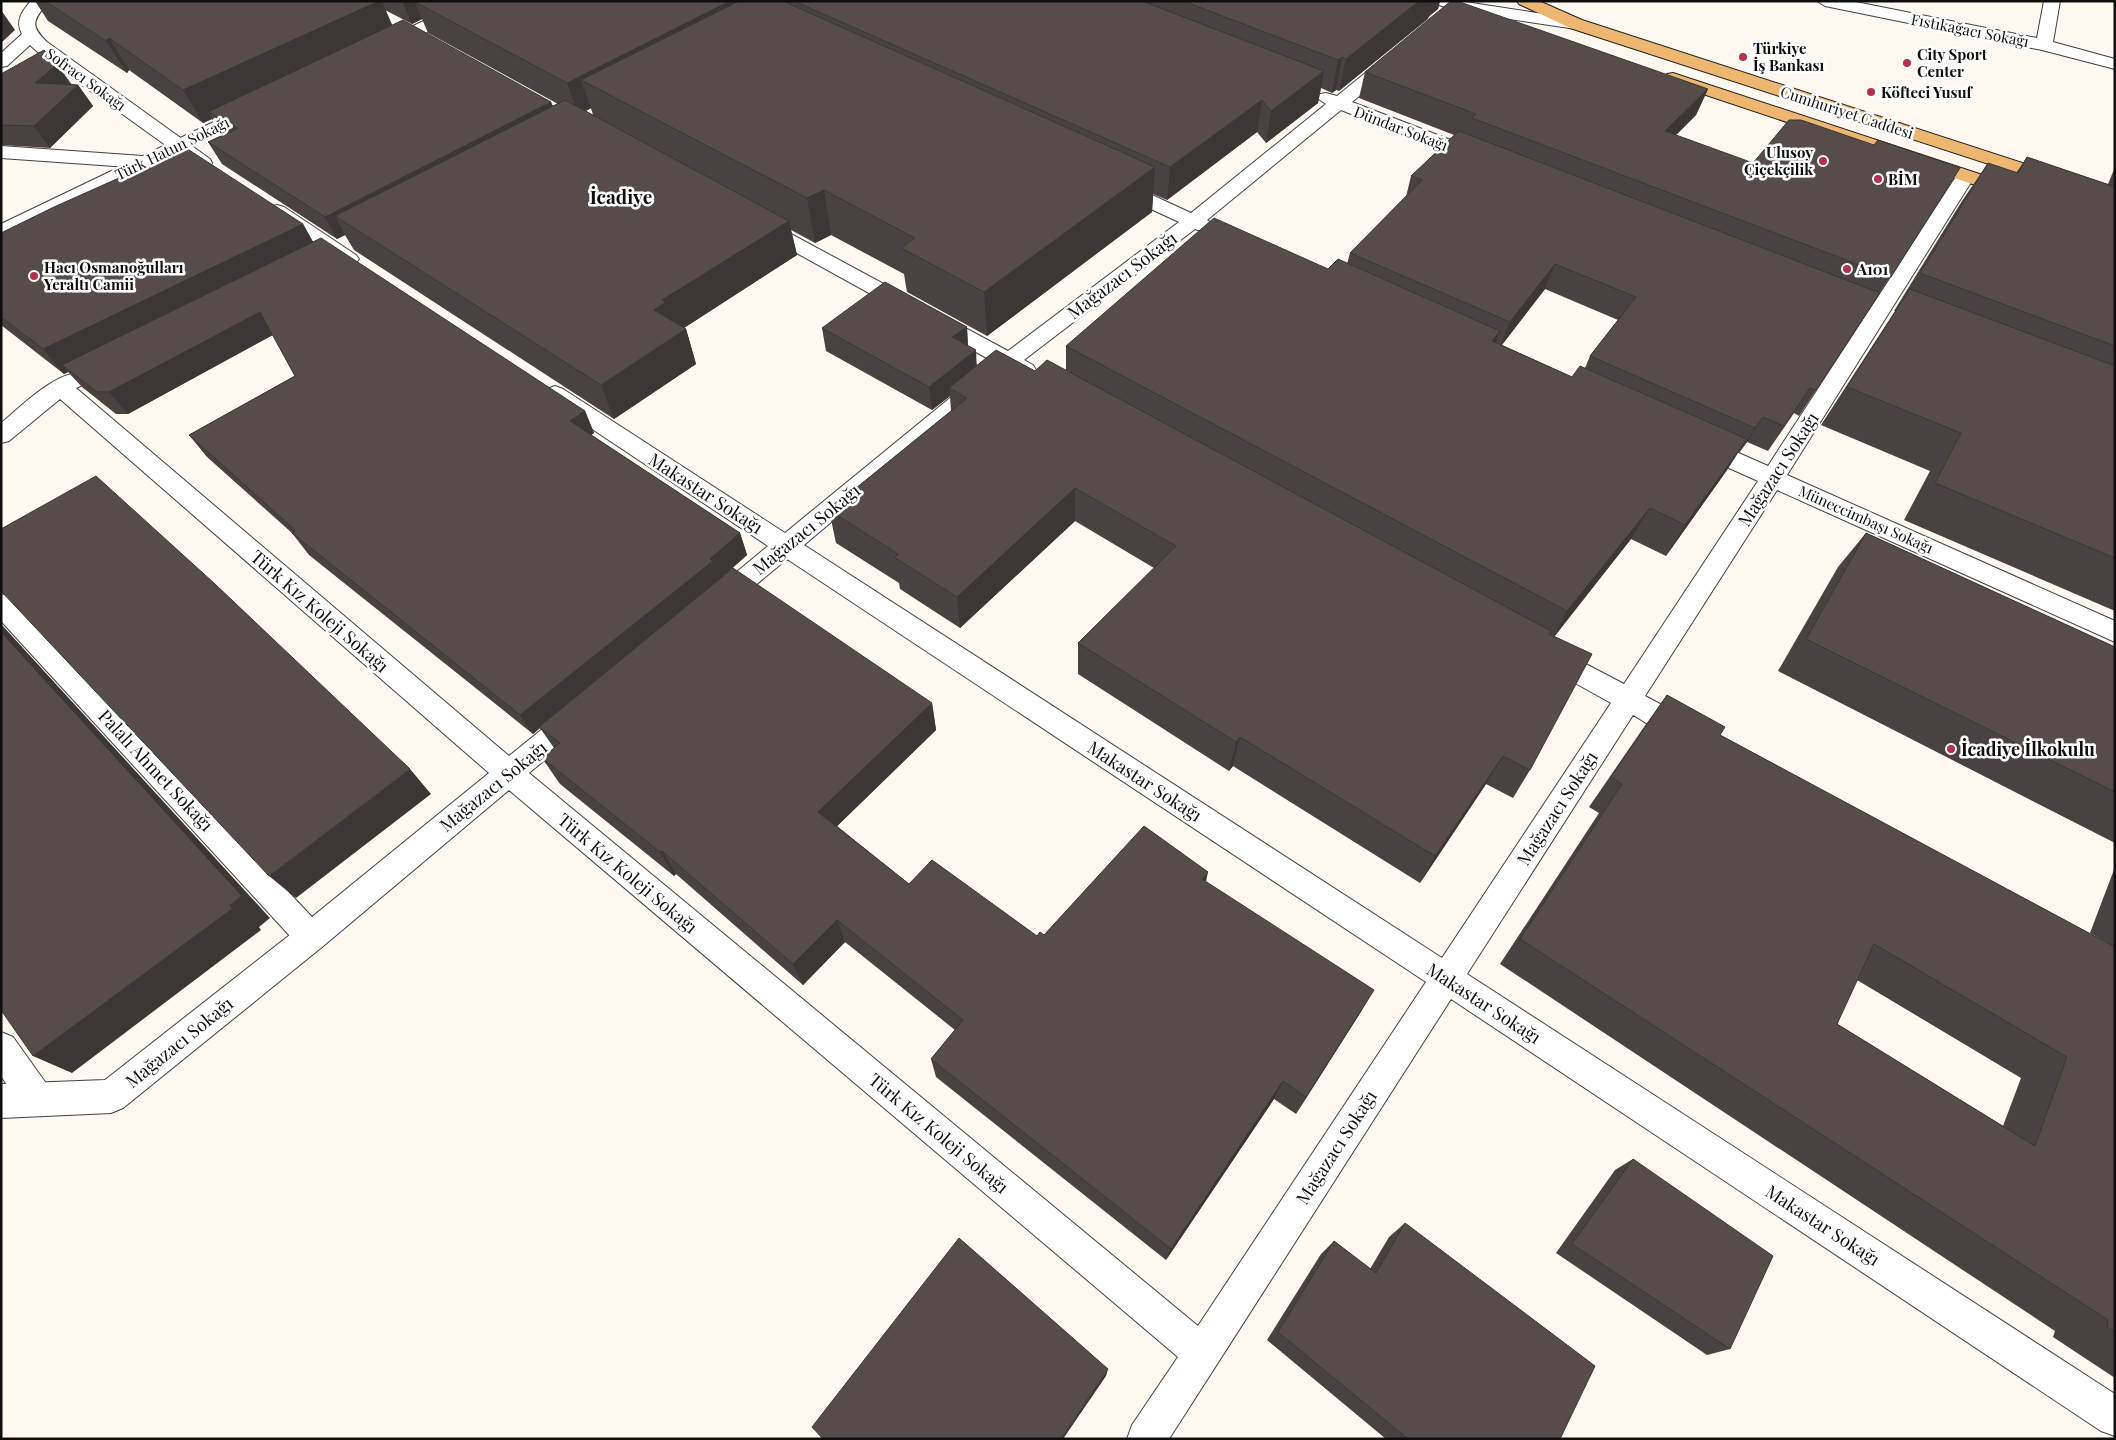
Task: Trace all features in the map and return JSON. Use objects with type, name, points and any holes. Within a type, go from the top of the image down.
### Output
[{"type":"main road","name":"Cumhuriyet Caddesi","points":[[1525,1],[1576,24],[2115,199]]},
{"type":"main road","points":[[1449,10],[1551,37]]},
{"type":"main road","name":"Cumhuriyet Caddesi","points":[[1660,74],[2031,198]]},
{"type":"street","name":"Sofracı Sokağı","points":[[40,1],[28,14],[26,28],[30,36],[49,53],[176,145]]},
{"type":"street","points":[[365,55],[402,29],[479,1]]},
{"type":"street","name":"Fıstıkağacı Sokağı","points":[[1825,1],[2044,45],[2115,64]]},
{"type":"street","points":[[2044,45],[2052,1]]},
{"type":"street","points":[[1449,10],[1576,24]]},
{"type":"street","points":[[402,29],[437,48]]},
{"type":"street","points":[[1,62],[30,36]]},
{"type":"street","name":"Mağazacı Sokağı","points":[[701,615],[1009,362],[1193,221],[1406,49]]},
{"type":"street","name":"Dündar Sokağı","points":[[1313,93],[1498,166]]},
{"type":"street","name":"Türk Hatun Sokağı","points":[[1,232],[266,102]]},
{"type":"street","points":[[176,145],[224,176]]},
{"type":"street","points":[[1,152],[143,162]]},
{"type":"street","name":"Mağazacı Sokağı","points":[[1146,1439],[1878,315],[1966,176]]},
{"type":"street","points":[[1103,180],[1230,237]]},
{"type":"street","points":[[256,197],[368,272]]},
{"type":"street","points":[[741,214],[1044,380]]},
{"type":"street","points":[[1,435],[60,387],[95,369]]},
{"type":"street","name":"Makastar Sokağı","points":[[535,381],[1446,978],[2111,1424]]},
{"type":"street","name":"Türk Kız Koleji Sokağı","points":[[60,387],[509,774],[1202,1353]]},
{"type":"street","name":"Müneccimbaşı Sokağı","points":[[1682,437],[2115,632]]},
{"type":"street","name":"Palalı Ahmet Sokağı","points":[[1,604],[311,936]]},
{"type":"street","points":[[1532,647],[1706,742]]},
{"type":"street","name":"Mağazacı Sokağı","points":[[36,1098],[111,1096],[311,936],[593,704]]},
{"type":"street","points":[[1,1048],[36,1098]]},
{"type":"street","points":[[1,1101],[36,1098]]},
{"type":"building","points":[[45,1],[379,1],[183,90],[109,38],[106,41]]},
{"type":"building","points":[[416,1],[730,1],[567,83]]},
{"type":"building","points":[[739,1],[783,1],[1155,167],[984,292],[901,248],[915,238],[824,190],[807,198],[581,80]]},
{"type":"building","points":[[794,1],[1142,1],[1324,71],[1271,111],[1262,100],[1170,167]]},
{"type":"building","points":[[1183,1],[1419,1],[1346,59],[1342,57],[1338,60]]},
{"type":"building","points":[[1451,1],[1457,1],[1708,89],[1665,131],[1753,163],[1789,120],[1801,120],[1874,145],[1878,140],[1960,168],[1891,277],[1472,118],[1476,114],[1365,72]]},
{"type":"building","points":[[403,20],[551,102],[325,217],[208,142],[238,128],[208,112]]},
{"type":"building","points":[[44,50],[57,64],[35,83],[78,85],[34,126],[1,125],[1,74]]},
{"type":"building","points":[[565,100],[789,221],[662,300],[666,302],[654,310],[686,329],[601,385],[335,216]]},
{"type":"building","points":[[1459,131],[1880,293],[1816,390],[1810,388],[1784,426],[1763,417],[1755,428],[1590,356],[1636,297],[1555,264],[1510,322],[1350,253],[1422,180],[1411,176]]},
{"type":"building","points":[[186,148],[303,224],[43,349],[1,317],[1,233]]},
{"type":"building","points":[[2027,157],[2115,187],[2115,346],[1920,273],[1988,163],[2018,173]]},
{"type":"building","points":[[1214,218],[1328,269],[1338,259],[1500,331],[1492,341],[1572,377],[1580,366],[1747,439],[1685,525],[1650,508],[1567,611],[1066,346]]},
{"type":"building","points":[[321,238],[585,411],[570,421],[740,533],[710,559],[713,561],[520,715],[292,533],[296,531],[189,435],[295,376],[260,312],[109,392],[97,392],[62,365]]},
{"type":"building","points":[[885,282],[967,327],[952,337],[976,350],[929,387],[822,328]]},
{"type":"building","points":[[1910,289],[2115,366],[2115,558],[1935,483],[1961,433],[1847,387]]},
{"type":"building","points":[[996,350],[1035,371],[1047,360],[1551,631],[1549,634],[1592,654],[1530,770],[1503,756],[1435,856],[1240,737],[1236,742],[1078,643],[1176,546],[1075,488],[957,597],[894,557],[898,554],[829,510],[967,398],[949,388]]},
{"type":"building","points":[[96,476],[215,584],[410,769],[269,876],[1,591],[1,529]]},
{"type":"building","points":[[1866,533],[2115,647],[2115,792],[1806,639]]},
{"type":"building","points":[[733,568],[932,703],[818,812],[909,884],[932,860],[1037,936],[1040,932],[1044,935],[1144,826],[1208,872],[1202,879],[1374,990],[1306,1097],[1283,1081],[1171,1249],[931,1059],[963,1020],[837,920],[793,964],[662,851],[660,852],[542,758],[560,743],[539,727]]},
{"type":"building","points":[[1,632],[242,896],[230,905],[232,909],[33,1056],[1,1010]]},
{"type":"building","points":[[1667,695],[1725,727],[1720,735],[2115,947],[2115,1332],[2107,1327],[2108,1320],[1520,939],[1622,784],[1611,777]],"holes":[[[1874,944],[2067,1057],[2035,1146],[1837,1024]]]},
{"type":"building","points":[[1633,1159],[1773,1256],[1730,1349],[1572,1244]]},
{"type":"building","points":[[1405,1223],[1595,1366],[1560,1439],[1408,1439],[1278,1332],[1334,1241],[1376,1273]]},
{"type":"building","points":[[959,1238],[1108,1369],[1061,1439],[823,1439],[812,1427]]},
{"type":"place","name":"Türkiye İş Bankası","points":[[1743,57]]},
{"type":"place","name":"City Sport Center","points":[[1907,63]]},
{"type":"place","name":"Köfteci Yusuf","points":[[1871,92]]},
{"type":"place","name":"Ulusoy Çiçekçilik","points":[[1823,161]]},
{"type":"place","name":"BİM","points":[[1878,179]]},
{"type":"place","name":"A101","points":[[1847,269]]},
{"type":"place","name":"Hacı Osmanoğulları Yeraltı Camii","points":[[34,276]]},
{"type":"place","name":"İcadiye İlkokulu","points":[[1951,749]]},
{"type":"district","name":"İcadiye","points":[[621,196]]}]
